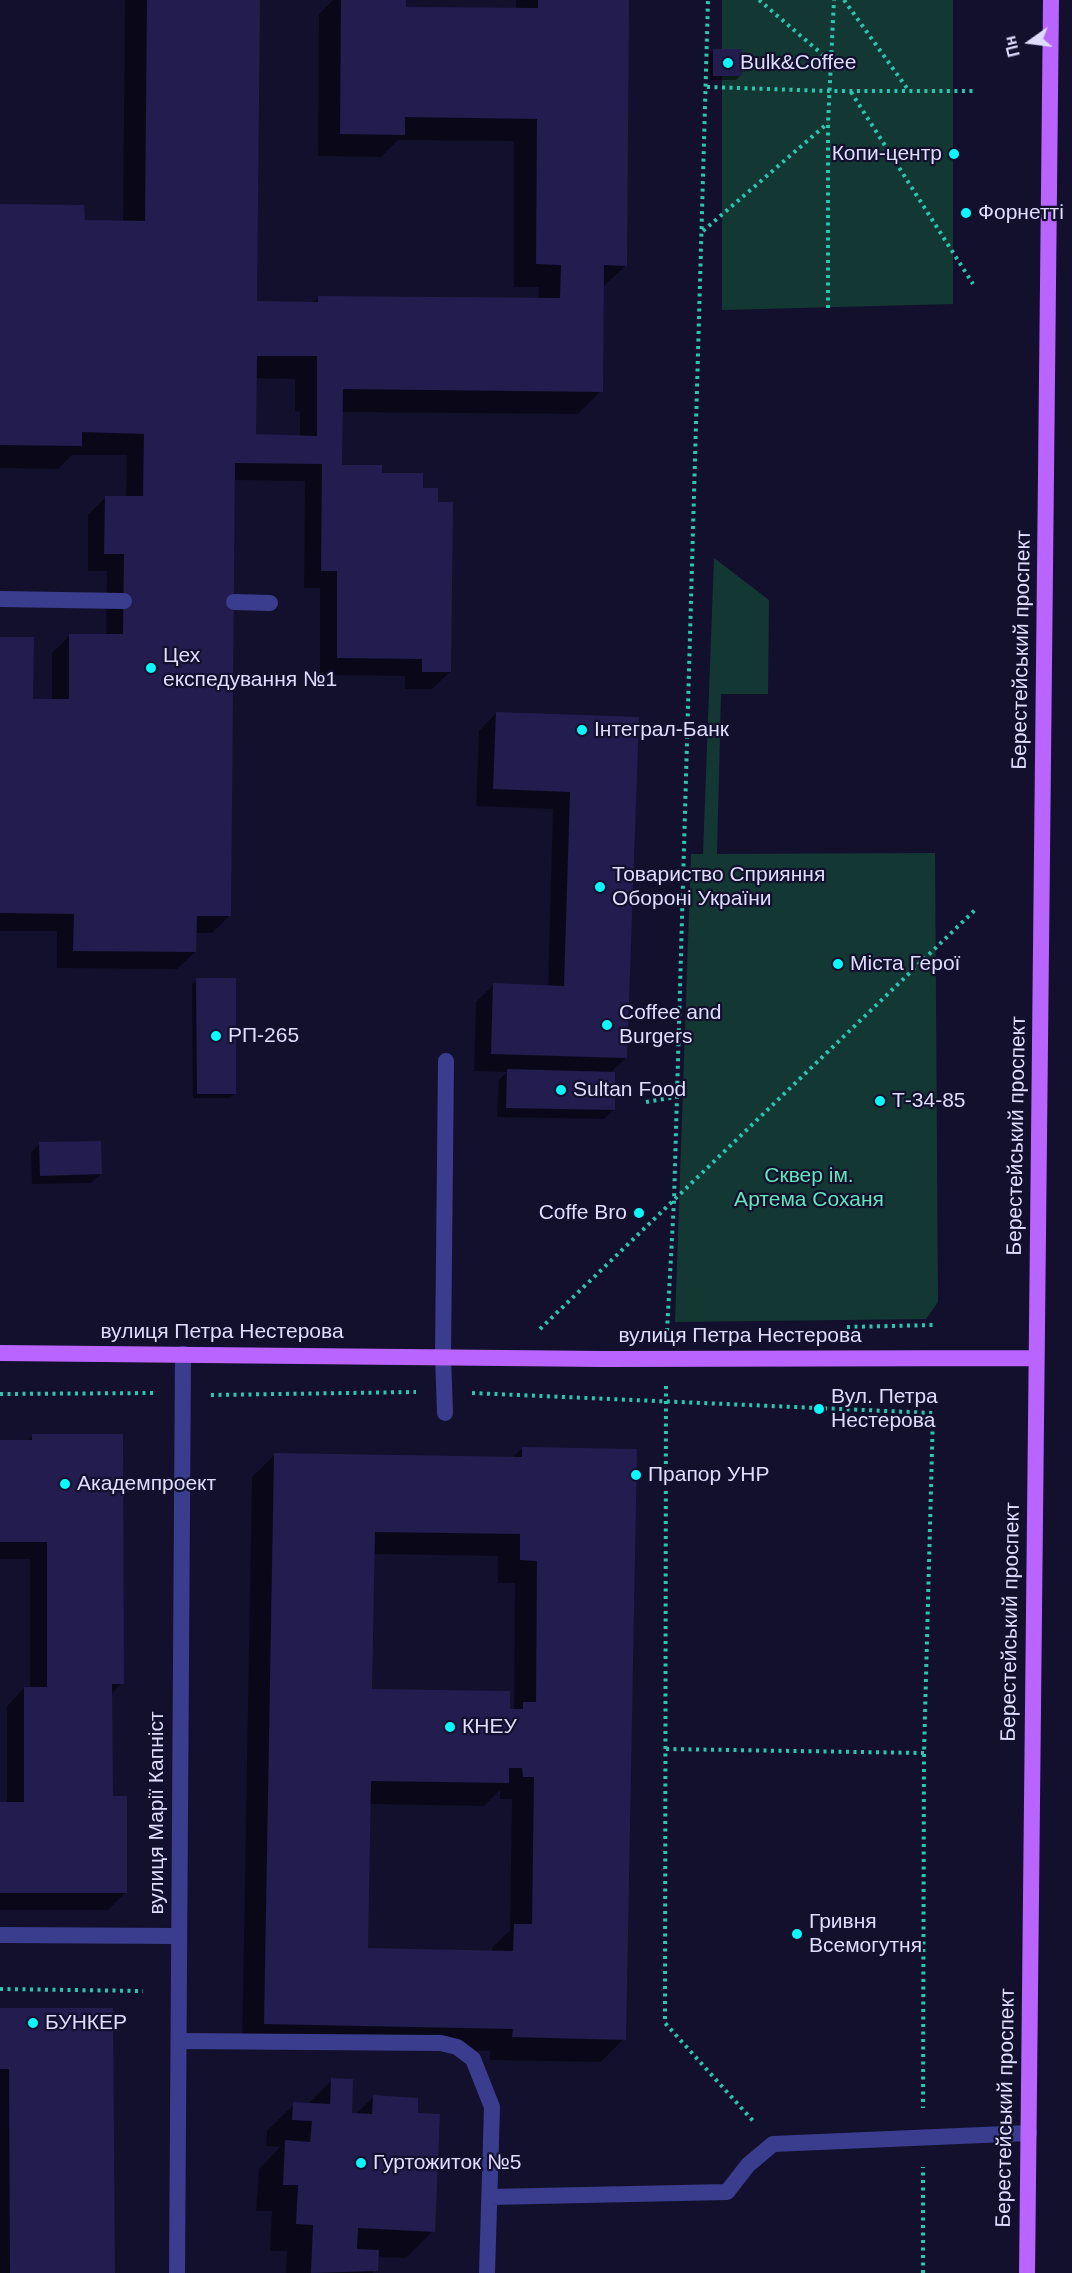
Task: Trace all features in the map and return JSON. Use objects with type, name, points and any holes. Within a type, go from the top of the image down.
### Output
[{"type":"main road","name":"Берестейський проспект","points":[[1027,2273],[1051,0]]},
{"type":"main road","name":"вулиця Петра Нестерова","points":[[0,1353],[666,1359],[1036,1358]]},
{"type":"street","points":[[0,599],[124,601]]},
{"type":"street","points":[[234,602],[270,603]]},
{"type":"street","points":[[446,1061],[443,1356],[446,1413]]},
{"type":"street","name":"вулиця Марії Капніст","points":[[177,2273],[183,1354]]},
{"type":"street","points":[[0,1935],[179,1936]]},
{"type":"street","points":[[179,2041],[441,2043],[457,2047],[473,2059],[492,2107],[487,2273]]},
{"type":"street","points":[[490,2197],[727,2192],[748,2165],[773,2144],[1029,2133]]},
{"type":"path","points":[[708,0],[674,1201],[666,1359],[666,2023],[773,2144]]},
{"type":"path","points":[[759,0],[830,61]]},
{"type":"path","points":[[828,308],[828,123],[834,0]]},
{"type":"path","points":[[844,0],[909,91]]},
{"type":"path","points":[[706,87],[829,91],[973,91]]},
{"type":"path","points":[[851,91],[973,284]]},
{"type":"path","points":[[702,232],[828,123]]},
{"type":"path","points":[[540,1329],[975,910]]},
{"type":"path","points":[[646,1102],[676,1097]]},
{"type":"path","points":[[923,2273],[924,1752],[933,1413]]},
{"type":"path","points":[[666,1749],[924,1752]]},
{"type":"path","points":[[0,1989],[143,1991]]},
{"type":"green space","points":[[722,0],[953,0],[953,304],[722,310]]},
{"type":"green space","name":"Сквер ім. Артема Соханя","points":[[714,558],[769,600],[768,694],[721,694],[717,854],[935,853],[938,1302],[926,1319],[675,1322],[691,854],[703,854]]},
{"type":"building","points":[[147,0],[260,0],[257,301],[318,302],[318,296],[560,298],[561,265],[536,264],[537,119],[405,117],[405,135],[340,134],[341,0],[406,0],[406,7],[538,8],[538,0],[629,0],[627,266],[604,265],[603,392],[343,389],[342,465],[382,465],[382,473],[423,473],[423,488],[438,488],[438,502],[453,502],[451,672],[422,672],[422,659],[337,658],[337,571],[321,571],[322,464],[235,463],[231,916],[197,916],[196,952],[73,951],[74,914],[0,913],[0,637],[34,637],[33,699],[69,699],[69,634],[123,634],[124,554],[104,554],[105,496],[143,496],[144,434],[82,432],[82,446],[0,445],[0,204],[84,205],[85,220],[145,221]],"holes":[[[257,356],[317,356],[317,436],[256,434]]]},
{"type":"building","name":"Bulk&Coffee","points":[[713,49],[742,49],[742,76],[713,76]]},
{"type":"building","name":"Товариство Сприяння Обороні України","points":[[496,712],[639,717],[627,1058],[491,1054],[493,983],[564,986],[570,792],[493,789]]},
{"type":"building","name":"РП-265","points":[[196,978],[236,978],[236,1094],[197,1094]]},
{"type":"building","name":"Sultan Food","points":[[507,1069],[615,1072],[615,1110],[506,1108]]},
{"type":"building","points":[[101,1141],[102,1174],[40,1176],[39,1142]]},
{"type":"building","points":[[32,1434],[123,1434],[124,1684],[112,1684],[113,1796],[127,1796],[127,1893],[0,1893],[0,1802],[24,1802],[24,1687],[47,1687],[47,1542],[0,1542],[0,1440],[32,1440]]},
{"type":"building","name":"КНЕУ","points":[[522,1447],[637,1449],[626,2040],[512,2037],[513,2029],[264,2024],[274,1453],[522,1457]],"holes":[[[375,1532],[520,1534],[520,1560],[537,1561],[536,1702],[523,1702],[523,1709],[510,1709],[510,1691],[372,1689]],[[509,1768],[522,1768],[523,1777],[534,1777],[532,1924],[514,1924],[513,1951],[368,1948],[371,1781],[509,1783]]]},
{"type":"building","points":[[0,2008],[113,2008],[115,2273],[10,2273],[9,2069],[0,2069]]},
{"type":"building","name":"Гуртожиток №5","points":[[331,2078],[353,2079],[352,2113],[372,2114],[373,2095],[418,2098],[418,2113],[440,2114],[435,2232],[358,2228],[357,2249],[379,2250],[378,2271],[311,2273],[313,2225],[296,2224],[298,2185],[283,2185],[285,2140],[310,2142],[312,2121],[292,2120],[293,2102],[330,2104]]},
{"type":"place","name":"Bulk&Coffee","points":[[728,63]]},
{"type":"place","name":"Копи-центр","points":[[954,154]]},
{"type":"place","name":"Форнетті","points":[[966,213]]},
{"type":"place","name":"Цех експедування №1","points":[[151,668]]},
{"type":"place","name":"Інтеграл-Банк","points":[[582,730]]},
{"type":"place","name":"Товариство Сприяння Обороні України","points":[[600,887]]},
{"type":"place","name":"Міста Герої","points":[[838,964]]},
{"type":"place","name":"Coffee and Burgers","points":[[607,1025]]},
{"type":"place","name":"РП-265","points":[[216,1036]]},
{"type":"place","name":"Sultan Food","points":[[561,1090]]},
{"type":"place","name":"Т-34-85","points":[[880,1101]]},
{"type":"place","name":"Coffe Bro","points":[[639,1213]]},
{"type":"place","name":"Вул. Петра Нестерова","points":[[819,1409]]},
{"type":"place","name":"Прапор УНР","points":[[636,1475]]},
{"type":"place","name":"Академпроект","points":[[65,1484]]},
{"type":"place","name":"КНЕУ","points":[[450,1727]]},
{"type":"place","name":"Гривня Всемогутня","points":[[797,1934]]},
{"type":"place","name":"БУНКЕР","points":[[33,2023]]},
{"type":"place","name":"Гуртожиток №5","points":[[361,2163]]}]
